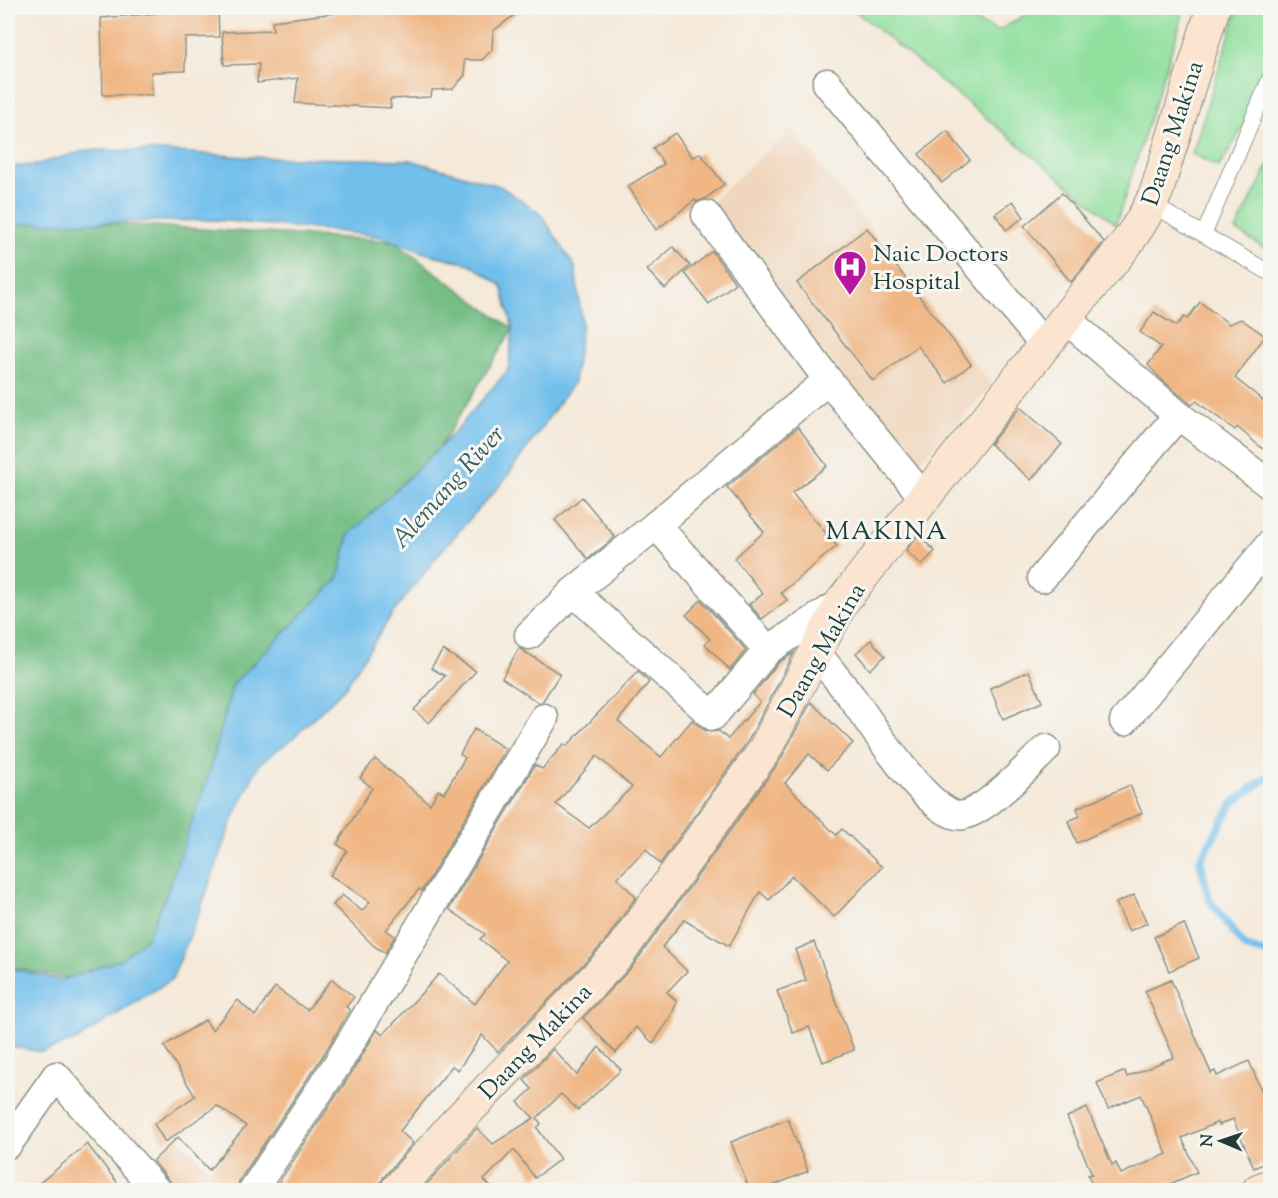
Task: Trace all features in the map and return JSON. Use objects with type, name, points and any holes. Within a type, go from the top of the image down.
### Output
[{"type":"street","name":"Daang Makina","points":[[397,1191],[451,1128],[617,956],[764,751],[842,602],[1127,245],[1151,204],[1212,8]]},
{"type":"street","points":[[827,83],[1045,346]]},
{"type":"street","points":[[706,215],[828,380],[924,498]]},
{"type":"street","points":[[1066,319],[1178,415],[1270,485]]},
{"type":"street","points":[[529,635],[573,592],[657,525],[828,380]]},
{"type":"street","points":[[1042,578],[1178,415]]},
{"type":"street","points":[[657,525],[768,650]]},
{"type":"street","points":[[1124,721],[1270,544]]},
{"type":"street","points":[[573,592],[713,716],[768,650],[842,602]]},
{"type":"street","points":[[816,652],[854,700],[877,736],[897,761],[942,810],[953,816],[964,815],[987,802],[1046,749]]},
{"type":"street","points":[[253,1191],[340,1060],[544,718]]},
{"type":"street","points":[[8,1144],[56,1076],[156,1191]]},
{"type":"street","points":[[1259,1191],[1270,1186]]},
{"type":"lane","points":[[1204,234],[1270,78]]},
{"type":"lane","points":[[1151,204],[1270,273]]},
{"type":"shaded area","name":"Naic Doctors Hospital","points":[[792,128],[992,386],[915,467],[707,206]]},
{"type":"green space","points":[[860,8],[947,8],[998,31],[1037,8],[1185,8],[1116,224],[854,10]]},
{"type":"green space","points":[[1238,8],[1270,8],[1270,82],[1219,167],[1192,154]]},
{"type":"green space","points":[[1270,162],[1270,252],[1236,230]]},
{"type":"green space","points":[[8,222],[87,222],[393,241],[513,329],[440,447],[348,537],[338,579],[233,684],[154,956],[67,978],[8,967]]},
{"type":"water","name":"Alemang River","points":[[87,150],[162,151],[246,157],[410,160],[500,186],[541,214],[575,267],[582,323],[574,382],[503,482],[443,549],[393,613],[344,689],[292,739],[259,764],[234,817],[172,979],[75,1041],[42,1052],[8,1046],[8,968],[62,980],[120,960],[146,939],[166,895],[211,768],[233,684],[338,579],[349,535],[450,437],[508,370],[513,329],[502,286],[470,264],[425,253],[382,237],[216,220],[8,224],[8,167],[35,165]]},
{"type":"building","points":[[160,8],[218,8],[219,37],[185,38],[185,71],[151,72],[152,95],[103,95],[101,18],[160,13]]},
{"type":"building","points":[[375,8],[524,8],[493,31],[492,50],[482,60],[464,60],[465,75],[453,89],[432,90],[431,97],[390,99],[391,108],[295,103],[298,78],[257,83],[259,64],[224,65],[222,32],[273,30],[272,21]]},
{"type":"building","points":[[947,131],[970,160],[942,183],[919,154]]},
{"type":"building","points":[[675,133],[693,158],[700,153],[724,184],[705,199],[696,202],[695,200],[656,230],[628,186],[664,164],[653,148]]},
{"type":"building","points":[[1062,193],[1104,242],[1071,282],[1024,226]]},
{"type":"building","points":[[1013,201],[1024,217],[1006,230],[995,214]]},
{"type":"building","points":[[867,228],[971,364],[947,383],[918,346],[873,381],[797,283]]},
{"type":"building","points":[[673,247],[690,266],[665,289],[647,270]]},
{"type":"building","points":[[712,251],[735,283],[709,304],[685,273]]},
{"type":"building","points":[[1200,302],[1229,324],[1241,319],[1265,336],[1235,378],[1270,406],[1270,455],[1237,427],[1235,430],[1196,401],[1192,405],[1148,365],[1161,347],[1140,332],[1154,312],[1176,326],[1184,317],[1187,319]]},
{"type":"building","points":[[1020,407],[1062,444],[1031,480],[990,444]]},
{"type":"building","points":[[798,427],[827,466],[792,493],[837,546],[781,593],[787,600],[762,619],[749,604],[763,594],[734,558],[764,532],[727,487]]},
{"type":"building","points":[[582,497],[615,537],[588,559],[555,520]]},
{"type":"building","points":[[918,535],[935,551],[922,565],[906,551]]},
{"type":"building","points":[[701,600],[746,650],[730,670],[705,644],[710,639],[686,615]]},
{"type":"building","points":[[871,640],[885,656],[870,670],[856,653]]},
{"type":"building","points":[[519,648],[560,674],[542,702],[539,703],[502,678]]},
{"type":"building","points":[[443,650],[476,671],[429,723],[414,710],[445,676],[431,668]]},
{"type":"building","points":[[794,653],[748,741],[660,864],[646,849],[617,878],[636,897],[603,944],[498,1052],[482,1035],[458,1070],[452,1066],[400,1131],[413,1143],[383,1178],[377,1191],[273,1191],[354,1069],[377,1030],[383,1035],[439,974],[475,1004],[507,961],[480,939],[485,934],[449,909],[535,765],[542,769],[638,671],[649,682],[618,721],[661,757],[692,720],[710,732],[719,731],[728,739],[760,702],[753,694],[779,662]],"holes":[[[597,756],[632,787],[589,828],[556,804]]]},
{"type":"building","points":[[1029,671],[1042,702],[1003,719],[990,688]]},
{"type":"building","points":[[811,702],[853,743],[827,770],[809,754],[785,783],[836,835],[842,829],[882,867],[834,917],[792,876],[769,900],[760,892],[729,946],[684,920],[662,947],[687,971],[667,992],[677,1002],[670,1019],[653,1043],[636,1027],[616,1053],[583,1018],[632,967],[779,762]]},
{"type":"building","points":[[474,729],[506,749],[422,891],[419,889],[386,930],[395,936],[385,953],[374,946],[333,905],[342,895],[362,911],[370,902],[330,875],[347,851],[337,844],[372,788],[360,778],[375,759],[430,804],[438,790],[444,793],[465,758],[460,754]]},
{"type":"building","points":[[1130,785],[1142,813],[1077,843],[1068,821],[1080,816],[1077,808]]},
{"type":"building","points":[[1134,895],[1147,923],[1129,931],[1116,903]]},
{"type":"building","points":[[1184,924],[1199,958],[1169,971],[1154,937]]},
{"type":"building","points":[[814,942],[854,1050],[823,1062],[809,1027],[793,1033],[777,991],[806,980],[795,950]]},
{"type":"building","points":[[332,979],[354,997],[346,1007],[350,1010],[326,1051],[239,1181],[237,1191],[178,1191],[153,1161],[178,1137],[209,1170],[246,1126],[217,1106],[165,1142],[154,1124],[195,1096],[164,1046],[205,1020],[212,1030],[238,1000],[255,1016],[275,987],[307,1010]]},
{"type":"building","points":[[1171,980],[1211,1073],[1215,1071],[1217,1076],[1249,1061],[1270,1111],[1270,1161],[1254,1168],[1233,1119],[1219,1125],[1218,1122],[1182,1138],[1197,1172],[1154,1191],[1085,1191],[1093,1187],[1088,1175],[1092,1174],[1067,1117],[1087,1108],[1112,1165],[1116,1163],[1121,1174],[1167,1154],[1141,1095],[1108,1109],[1097,1083],[1125,1071],[1127,1077],[1174,1057],[1145,991]]},
{"type":"building","points":[[599,1047],[621,1070],[578,1110],[561,1094],[537,1118],[541,1124],[537,1128],[560,1159],[535,1178],[514,1150],[484,1180],[495,1191],[421,1191],[477,1128],[493,1144],[534,1118],[518,1102],[532,1089],[524,1080],[553,1049],[577,1075]]},
{"type":"building","points":[[788,1119],[808,1171],[760,1191],[750,1191],[731,1142]]},
{"type":"building","points":[[87,1144],[124,1191],[30,1191]]},
{"type":"waterway","points":[[1270,775],[1233,803],[1200,860],[1209,899],[1245,947],[1270,954]]},
{"type":"place","name":"Naic Doctors Hospital","points":[[850,296]]},
{"type":"district","name":"MAKINA","points":[[887,530]]}]
